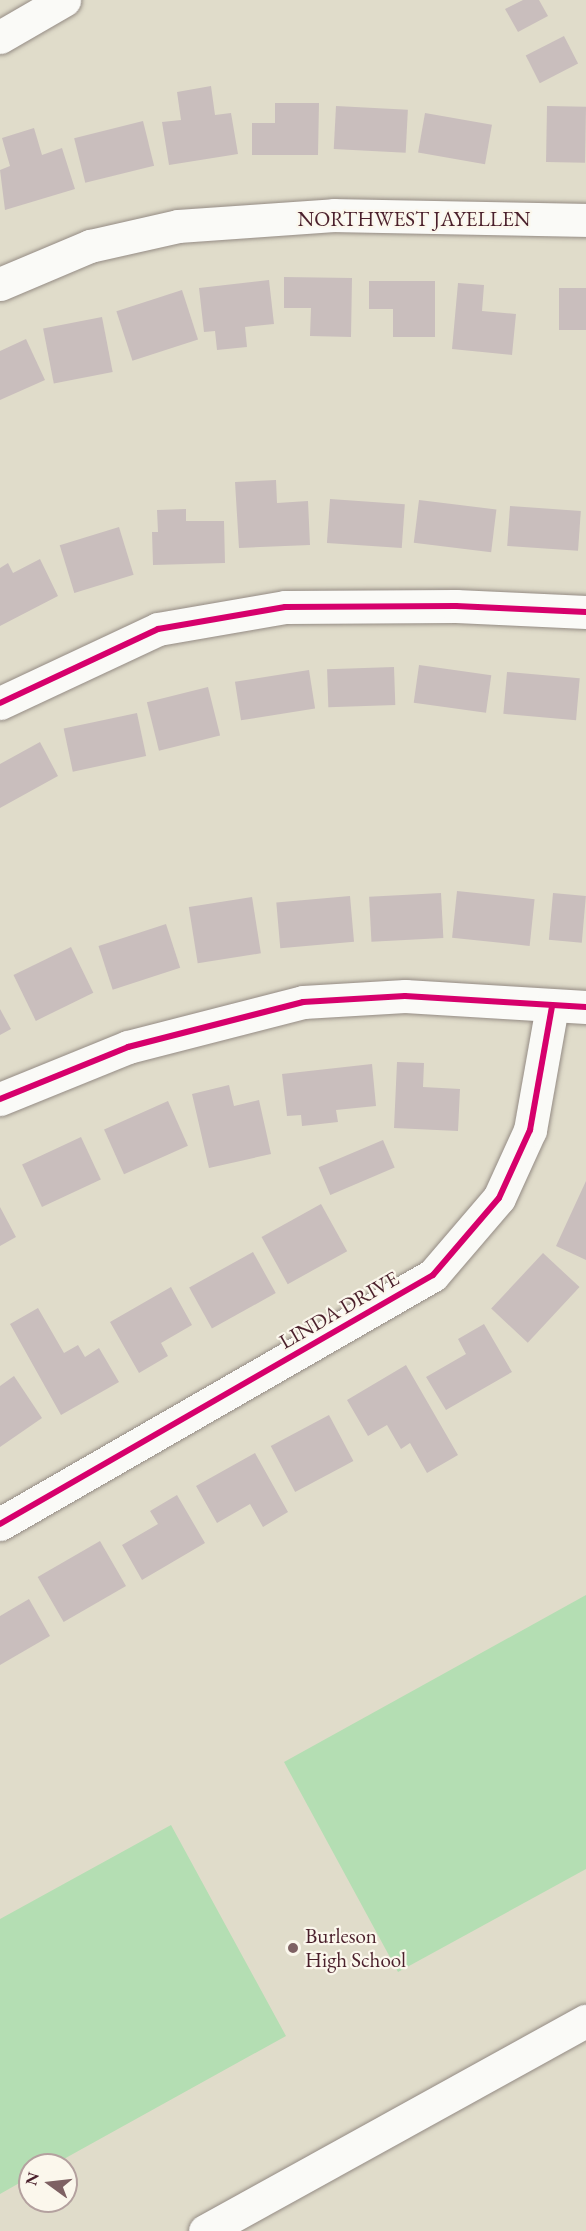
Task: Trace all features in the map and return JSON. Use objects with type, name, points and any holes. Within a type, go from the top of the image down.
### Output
[{"type":"street","points":[[0,37],[64,0]]},
{"type":"street","name":"NORTHWEST JAYELLEN","points":[[0,284],[90,246],[178,226],[334,214],[586,220]]},
{"type":"street","points":[[0,703],[158,629],[285,607],[456,606],[586,612]]},
{"type":"street","points":[[0,1099],[128,1047],[303,1002],[405,996],[586,1007]]},
{"type":"street","name":"LINDA DRIVE","points":[[0,1524],[433,1275],[499,1198],[530,1130],[552,1006]]},
{"type":"street","points":[[205,2231],[586,2020]]},
{"type":"green space","points":[[586,1595],[586,1869],[398,1972],[284,1762]]},
{"type":"green space","points":[[171,1825],[286,2036],[75,2153],[18,2153],[18,2184],[0,2194],[0,1919]]},
{"type":"building","points":[[523,0],[539,0],[548,16],[518,32],[505,9]]},
{"type":"building","points":[[564,36],[578,64],[540,83],[526,56]]},
{"type":"building","points":[[211,86],[215,115],[231,113],[238,154],[169,165],[162,122],[181,120],[177,92]]},
{"type":"building","points":[[275,103],[319,103],[318,155],[252,155],[252,123],[275,123]]},
{"type":"building","points":[[336,106],[408,110],[406,153],[334,149]]},
{"type":"building","points":[[547,106],[586,107],[585,163],[546,162]]},
{"type":"building","points":[[425,113],[492,125],[485,164],[418,152]]},
{"type":"building","points":[[143,121],[154,166],[85,183],[74,138]]},
{"type":"building","points":[[34,128],[42,155],[62,148],[75,189],[5,210],[0,170],[10,166],[2,138]]},
{"type":"building","points":[[284,277],[352,278],[351,337],[310,336],[311,308],[284,308]]},
{"type":"building","points":[[269,280],[274,324],[245,327],[247,347],[217,350],[215,331],[204,332],[199,288]]},
{"type":"building","points":[[369,281],[435,281],[435,337],[393,337],[393,309],[369,309]]},
{"type":"building","points":[[458,283],[484,285],[482,311],[516,314],[512,355],[452,349]]},
{"type":"building","points":[[559,288],[586,288],[586,330],[559,330]]},
{"type":"building","points":[[182,290],[198,339],[132,361],[116,311]]},
{"type":"building","points":[[102,317],[113,372],[54,383],[43,328]]},
{"type":"building","points":[[26,339],[45,380],[0,400],[0,351]]},
{"type":"building","points":[[276,480],[277,503],[308,501],[310,545],[239,548],[235,482]]},
{"type":"building","points":[[330,499],[405,504],[402,548],[327,543]]},
{"type":"building","points":[[419,500],[496,510],[491,552],[414,543]]},
{"type":"building","points":[[510,506],[581,511],[578,551],[507,546]]},
{"type":"building","points":[[186,509],[186,521],[224,521],[225,563],[153,565],[152,532],[158,532],[157,510]]},
{"type":"building","points":[[119,527],[134,575],[74,593],[60,545]]},
{"type":"building","points":[[40,559],[58,596],[0,626],[0,568],[8,563],[13,573]]},
{"type":"building","points":[[419,665],[491,675],[486,713],[414,703]]},
{"type":"building","points":[[394,667],[395,705],[328,707],[327,669]]},
{"type":"building","points":[[309,670],[315,709],[241,720],[235,682]]},
{"type":"building","points":[[507,672],[580,678],[576,720],[503,714]]},
{"type":"building","points":[[208,687],[220,736],[159,751],[147,702]]},
{"type":"building","points":[[137,713],[146,756],[73,772],[64,729]]},
{"type":"building","points":[[40,742],[58,776],[0,808],[0,764]]},
{"type":"building","points":[[457,891],[535,899],[530,946],[452,938]]},
{"type":"building","points":[[441,893],[443,938],[371,942],[369,897]]},
{"type":"building","points":[[553,893],[586,896],[582,943],[549,940]]},
{"type":"building","points":[[350,896],[354,942],[280,948],[276,902]]},
{"type":"building","points":[[252,897],[261,953],[198,963],[189,907]]},
{"type":"building","points":[[166,924],[180,968],[113,990],[98,946]]},
{"type":"building","points":[[71,947],[93,993],[36,1021],[13,975]]},
{"type":"building","points":[[0,1009],[11,1029],[0,1035]]},
{"type":"building","points":[[397,1062],[424,1063],[423,1087],[460,1089],[458,1131],[394,1128]]},
{"type":"building","points":[[372,1064],[376,1106],[336,1110],[338,1122],[302,1126],[301,1115],[287,1116],[282,1074]]},
{"type":"building","points":[[229,1085],[234,1106],[259,1100],[271,1154],[209,1168],[192,1094]]},
{"type":"building","points":[[168,1101],[188,1146],[124,1174],[104,1129]]},
{"type":"building","points":[[81,1137],[101,1180],[42,1207],[22,1164]]},
{"type":"building","points":[[383,1140],[395,1168],[330,1195],[319,1167]]},
{"type":"building","points":[[586,1181],[586,1260],[556,1246]]},
{"type":"building","points":[[321,1204],[347,1251],[288,1284],[262,1237]]},
{"type":"building","points":[[0,1207],[16,1237],[0,1246]]},
{"type":"building","points":[[253,1252],[276,1293],[212,1328],[189,1287]]},
{"type":"building","points":[[543,1253],[580,1287],[528,1343],[491,1309]]},
{"type":"building","points":[[171,1287],[192,1325],[161,1343],[168,1356],[139,1373],[110,1322]]},
{"type":"building","points":[[38,1308],[64,1353],[78,1345],[85,1357],[99,1348],[119,1382],[61,1415],[10,1324]]},
{"type":"building","points":[[484,1324],[512,1372],[446,1410],[426,1377],[466,1354],[458,1339]]},
{"type":"building","points":[[406,1365],[458,1455],[427,1473],[410,1443],[401,1449],[387,1425],[368,1436],[347,1400]]},
{"type":"building","points":[[14,1376],[42,1418],[0,1447],[0,1386]]},
{"type":"building","points":[[329,1415],[353,1461],[295,1492],[271,1446]]},
{"type":"building","points":[[255,1453],[288,1512],[263,1527],[250,1504],[217,1523],[196,1486]]},
{"type":"building","points":[[177,1495],[205,1543],[142,1580],[122,1545],[158,1524],[150,1511]]},
{"type":"building","points":[[100,1541],[126,1586],[64,1622],[38,1577]]},
{"type":"building","points":[[29,1599],[50,1636],[0,1665],[0,1616]]},
{"type":"cycle path","points":[[0,703],[158,629],[285,607],[456,606],[586,612]]},
{"type":"cycle path","points":[[0,1099],[128,1047],[303,1002],[405,996],[586,1007]]},
{"type":"cycle path","points":[[0,1524],[433,1275],[499,1198],[530,1130],[552,1006]]},
{"type":"place","name":"Burleson High School","points":[[293,1948]]}]
